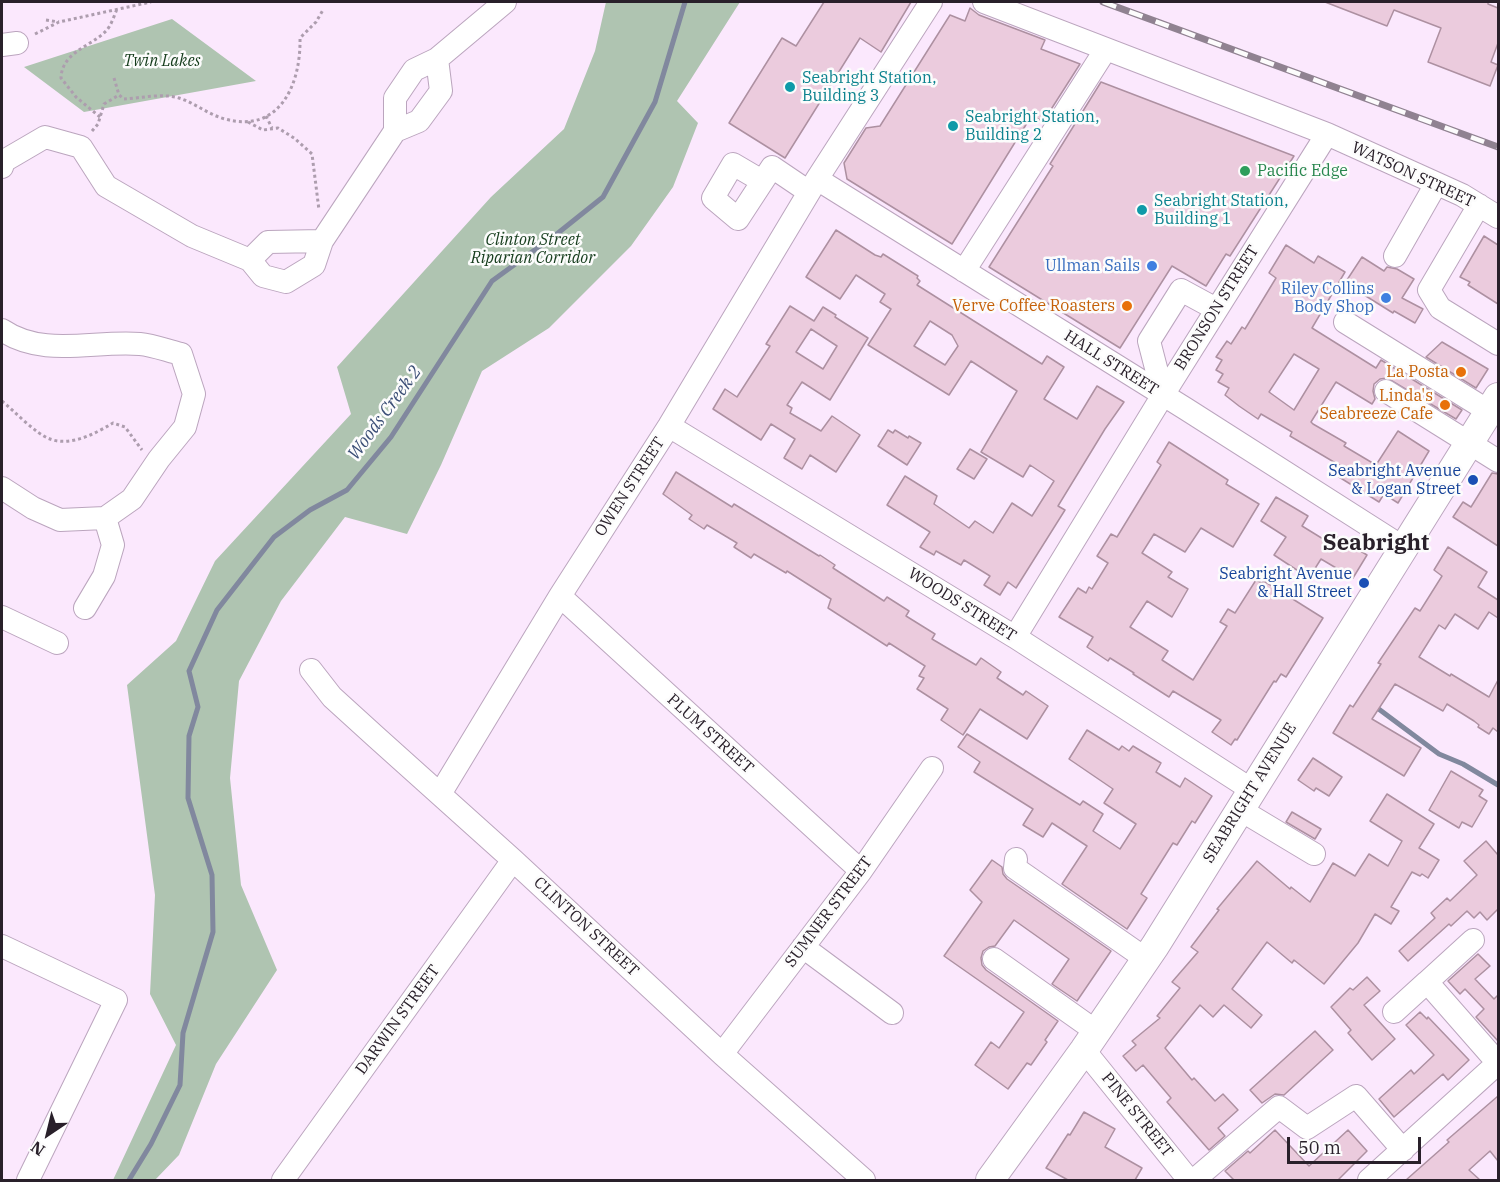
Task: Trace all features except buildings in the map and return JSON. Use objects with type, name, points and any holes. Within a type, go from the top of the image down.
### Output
[{"type":"main road","name":"SEABRIGHT AVENUE","points":[[990,1180],[1146,959],[1494,404]]},
{"type":"street","points":[[395,131],[395,98],[414,70],[437,59],[505,2]]},
{"type":"street","name":"OWEN STREET","points":[[440,794],[560,596],[669,426],[813,186],[931,2]]},
{"type":"street","name":"WATSON STREET","points":[[984,2],[1327,134],[1436,184],[1498,218]]},
{"type":"street","points":[[964,271],[1106,49]]},
{"type":"street","points":[[2,167],[4,161],[45,137],[81,147],[105,186],[192,236],[250,260],[263,276],[286,282],[314,265],[322,241],[395,131],[419,121],[441,91],[437,59]]},
{"type":"street","name":"BRONSON STREET","points":[[1015,637],[1162,395],[1327,134]]},
{"type":"street","name":"HALL STREET","points":[[762,181],[772,167],[813,186],[964,271],[1404,548]]},
{"type":"street","points":[[1395,256],[1436,184]]},
{"type":"street","points":[[1479,206],[1429,290],[1440,308],[1498,344]]},
{"type":"street","points":[[250,260],[268,242],[322,241]]},
{"type":"street","points":[[1162,395],[1149,341],[1181,290],[1216,309]]},
{"type":"street","points":[[1345,322],[1494,404]]},
{"type":"street","points":[[2,330],[12,337],[56,347],[141,344],[181,354],[195,394],[185,427],[159,459],[132,499],[105,518],[60,520],[33,508],[2,488]]},
{"type":"street","points":[[1386,392],[1498,461]]},
{"type":"street","name":"WOODS STREET","points":[[669,426],[1015,637],[1246,800],[1314,854]]},
{"type":"street","points":[[85,608],[104,576],[113,545],[105,518]]},
{"type":"street","name":"PLUM STREET","points":[[560,596],[861,871]]},
{"type":"street","points":[[2,617],[57,643]]},
{"type":"street","name":"CLINTON STREET","points":[[311,670],[332,698],[513,860],[722,1054],[864,1180]]},
{"type":"street","name":"SUMNER STREET","points":[[722,1054],[861,871],[932,768]]},
{"type":"street","points":[[1016,859],[1016,868],[1146,959]]},
{"type":"street","name":"DARWIN STREET","points":[[283,1180],[513,860]]},
{"type":"street","points":[[1394,1012],[1473,940]]},
{"type":"street","points":[[2,946],[116,1000],[28,1180]]},
{"type":"street","points":[[803,947],[892,1013]]},
{"type":"street","name":"PINE STREET","points":[[994,959],[1090,1041],[1192,1180]]},
{"type":"street","points":[[1369,1180],[1498,1063],[1427,982]]},
{"type":"street","points":[[1192,1180],[1279,1107],[1307,1128],[1356,1096],[1403,1150]]},
{"type":"path","points":[[9,44],[59,22],[151,2]]},
{"type":"path","points":[[100,117],[76,97],[61,78],[61,67],[69,57],[107,30],[117,9]]},
{"type":"path","points":[[247,122],[266,116],[280,108],[293,86],[300,38],[324,10]]},
{"type":"path","points":[[46,20],[59,22]]},
{"type":"path","points":[[114,78],[119,95],[124,99],[178,97],[224,119],[247,122],[263,130],[278,128],[294,138],[312,154],[322,241]]},
{"type":"path","points":[[81,147],[98,124],[104,104],[119,95]]},
{"type":"path","points":[[266,116],[272,128]]},
{"type":"path","points":[[2,401],[50,439],[68,441],[84,437],[113,423],[125,427],[143,452],[159,459]]},
{"type":"green space","name":"Clinton Street Riparian Corridor","points":[[606,2],[740,2],[677,101],[698,123],[673,187],[631,246],[549,328],[482,371],[441,465],[407,534],[345,517],[281,601],[239,681],[230,778],[241,885],[277,970],[216,1064],[179,1155],[155,1180],[113,1180],[176,1045],[150,994],[155,895],[127,685],[176,641],[215,561],[351,414],[337,367],[491,197],[564,129],[595,51]]},
{"type":"green space","name":"Twin Lakes","points":[[172,19],[256,81],[84,112],[24,67]]},
{"type":"waterway","name":"Woods Creek 2","points":[[129,1180],[151,1144],[180,1085],[183,1033],[213,932],[212,875],[188,798],[189,736],[198,707],[189,671],[217,610],[274,537],[310,510],[347,490],[391,437],[492,281],[603,197],[655,102],[685,2]]},
{"type":"waterway","points":[[1376,707],[1439,754],[1463,764],[1498,785]]},
{"type":"railway","points":[[1103,2],[1498,147]]},
{"type":"place","name":"Seabright Station, Building 3","points":[[790,87]]},
{"type":"place","name":"Seabright Station, Building 2","points":[[953,126]]},
{"type":"place","name":"Pacific Edge","points":[[1245,171]]},
{"type":"place","name":"Seabright Station, Building 1","points":[[1142,210]]},
{"type":"place","name":"Ullman Sails","points":[[1152,266]]},
{"type":"place","name":"Riley Collins Body Shop","points":[[1386,298]]},
{"type":"place","name":"Verve Coffee Roasters","points":[[1127,306]]},
{"type":"place","name":"La Posta","points":[[1461,372]]},
{"type":"place","name":"Linda's Seabreeze Cafe","points":[[1445,405]]},
{"type":"place","name":"Seabright Avenue & Logan Street","points":[[1473,480]]},
{"type":"place","name":"Seabright Avenue & Hall Street","points":[[1364,583]]},
{"type":"district","name":"Seabright","points":[[1376,544]]}]
